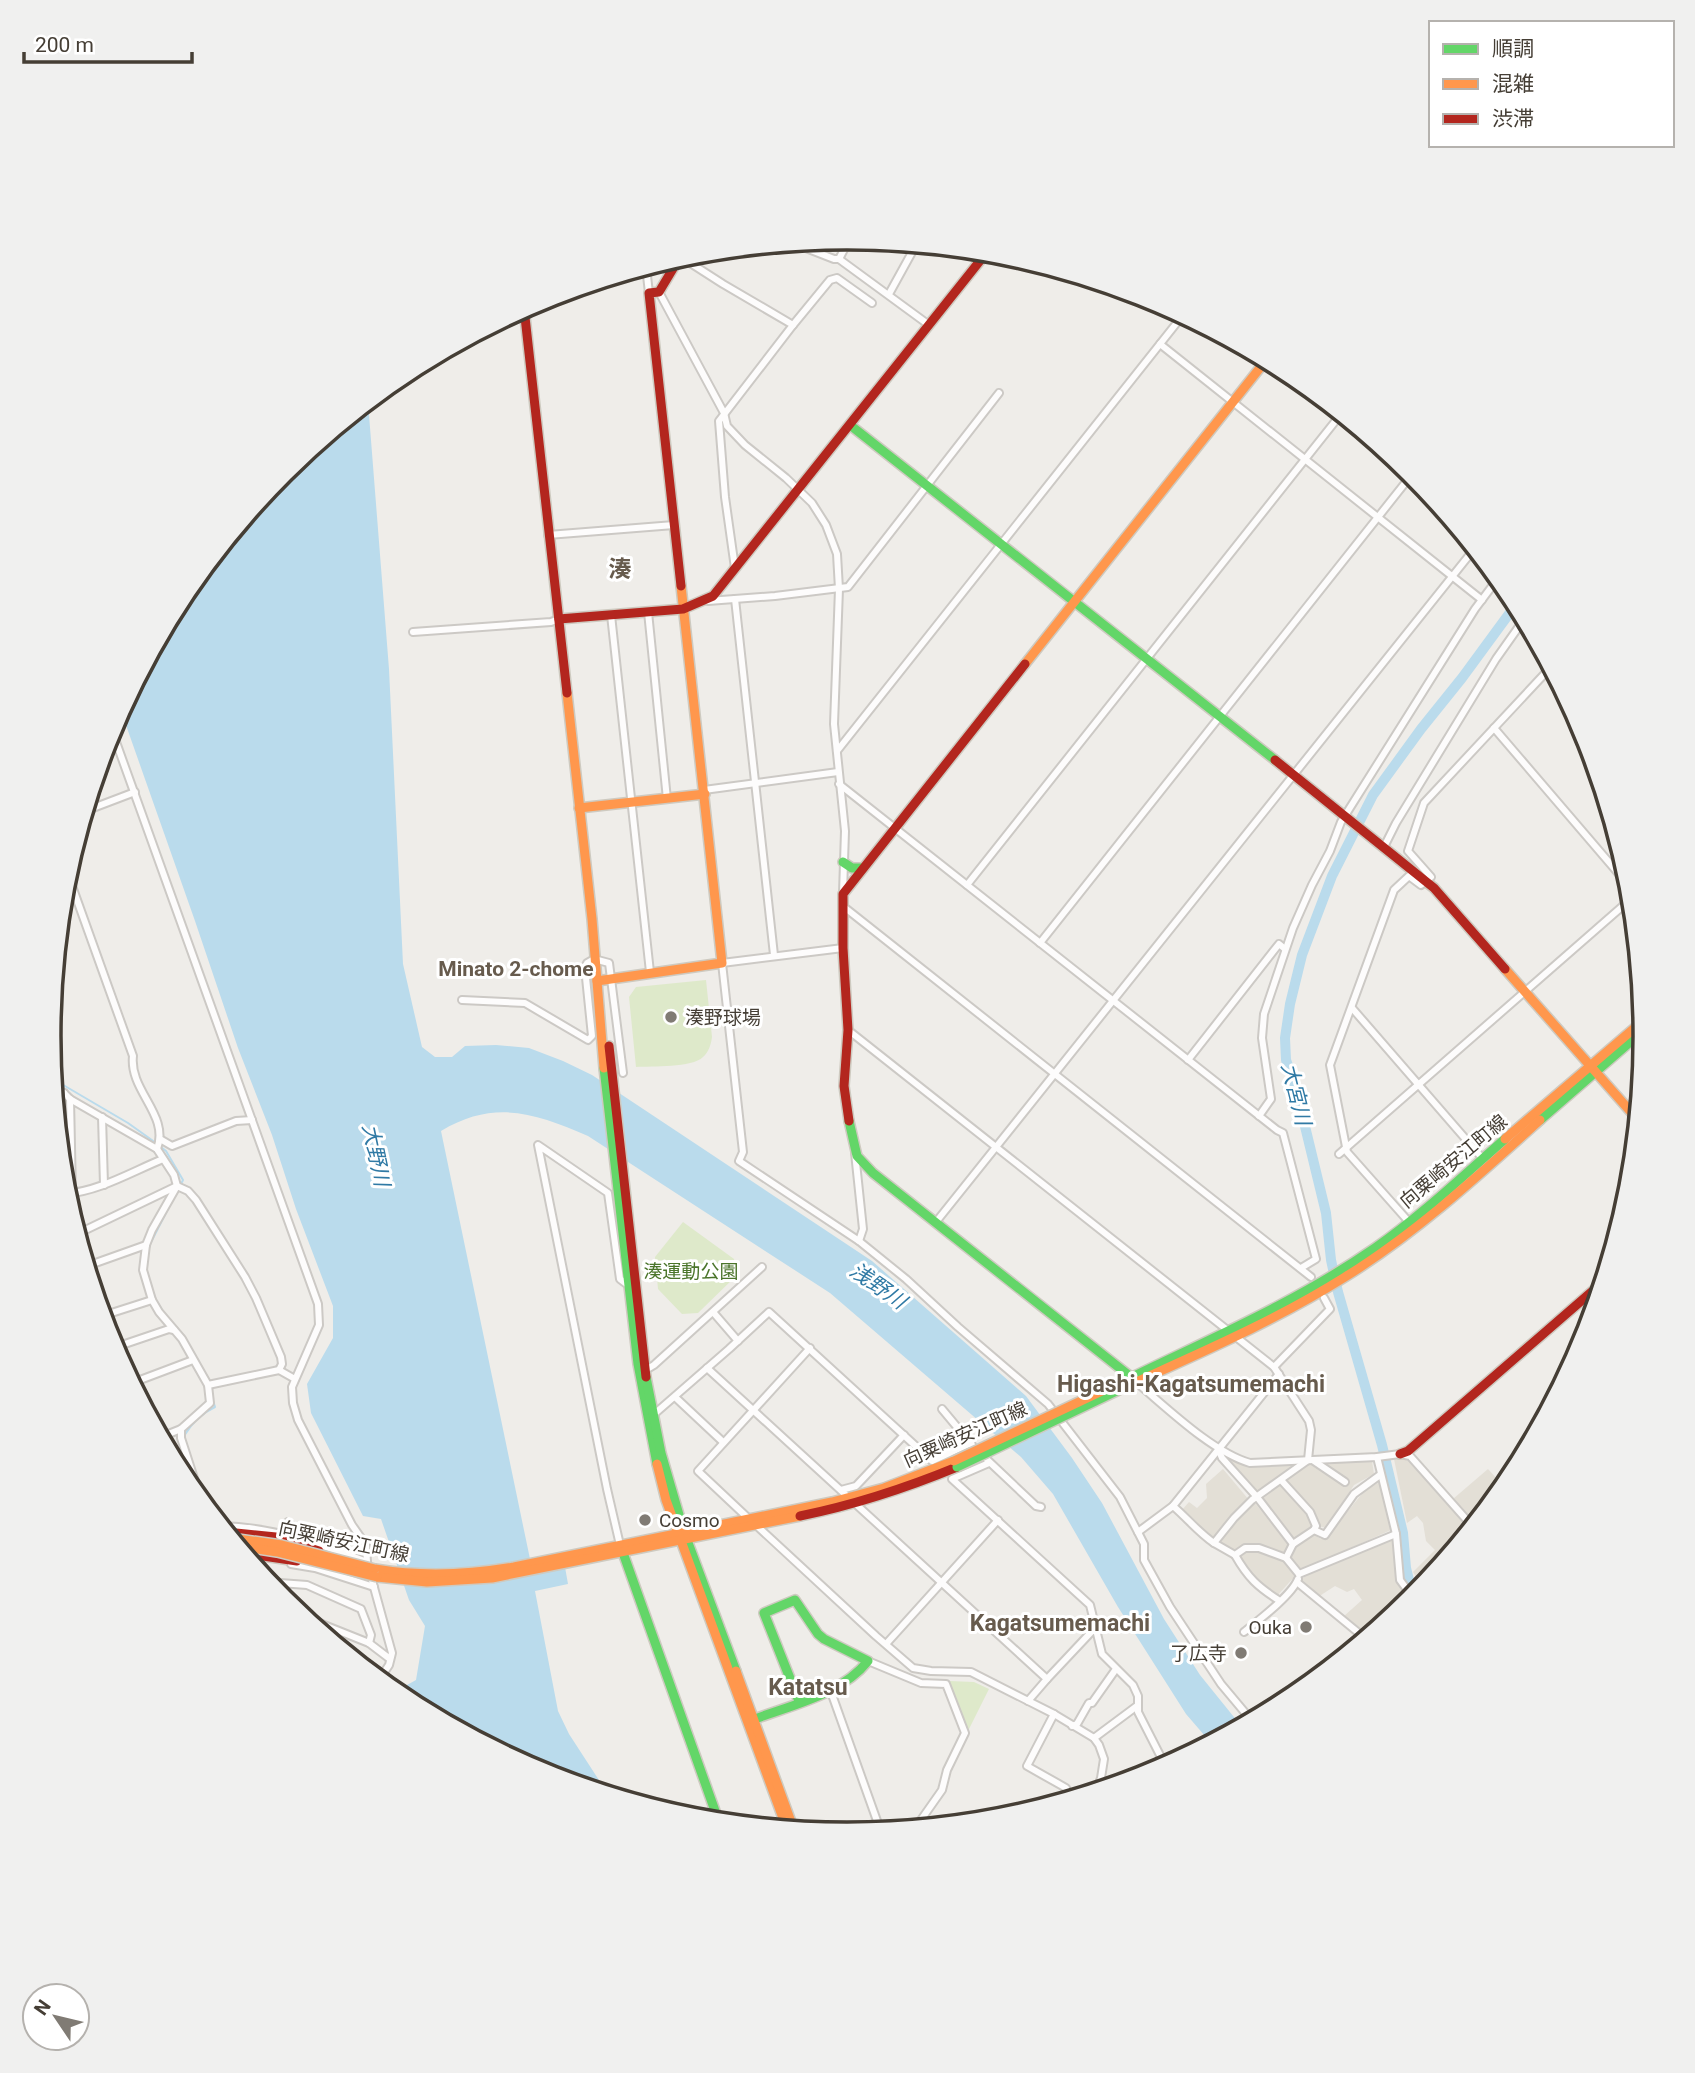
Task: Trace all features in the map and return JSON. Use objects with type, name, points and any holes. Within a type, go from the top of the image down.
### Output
[{"type":"street","points":[[839,259],[844,250]]},
{"type":"street","points":[[813,251],[834,260],[839,259],[929,325]]},
{"type":"street","points":[[889,294],[911,253]]},
{"type":"street","points":[[412,632],[683,609],[713,596],[979,262]]},
{"type":"street","points":[[693,265],[793,325]]},
{"type":"street","points":[[670,271],[654,292],[674,525],[743,1152],[739,1161],[859,1241],[1048,1404],[1120,1497],[1144,1544],[1144,1560],[1170,1607],[1215,1676],[1246,1714]]},
{"type":"street","points":[[649,276],[654,292],[724,413],[727,426],[798,490],[818,512],[832,539],[836,554],[839,589],[834,724],[845,831],[843,948],[848,1030],[844,1086],[857,1156],[862,1163],[1219,1449],[1238,1460],[1250,1463],[1377,1457],[1408,1451],[1588,1301]]},
{"type":"street","points":[[735,569],[719,421],[830,280],[837,278],[872,303]]},
{"type":"street","points":[[525,320],[596,959],[623,1073]]},
{"type":"street","points":[[837,751],[1177,323]]},
{"type":"street","points":[[1160,344],[1482,600]]},
{"type":"street","points":[[843,894],[1260,368]]},
{"type":"street","points":[[705,601],[848,587],[999,393]]},
{"type":"street","points":[[967,885],[1336,421]]},
{"type":"street","points":[[850,425],[1427,882],[1630,1111]]},
{"type":"street","points":[[1040,943],[1405,483]]},
{"type":"street","points":[[548,535],[674,525]]},
{"type":"street","points":[[936,1223],[1469,555]]},
{"type":"street","points":[[1259,1116],[1271,1099],[1262,1038],[1264,1014],[1285,949],[1312,885],[1346,817],[1492,587]]},
{"type":"street","points":[[735,599],[774,955]]},
{"type":"street","points":[[648,612],[667,799]]},
{"type":"street","points":[[611,615],[650,972]]},
{"type":"street","points":[[1384,847],[1396,823],[1518,627]]},
{"type":"street","points":[[1409,1222],[1347,1152],[1330,1065],[1394,890],[1409,876],[1420,885],[1432,877],[1408,851],[1424,803],[1545,674]]},
{"type":"street","points":[[1494,728],[1616,870]]},
{"type":"street","points":[[117,746],[318,1304],[319,1325],[292,1387],[293,1402],[298,1420],[352,1525],[366,1545],[367,1562],[392,1653],[385,1671]]},
{"type":"street","points":[[579,808],[667,799],[755,782],[838,772]]},
{"type":"street","points":[[839,783],[1283,1133],[1316,1259],[1300,1268]]},
{"type":"street","points":[[96,807],[135,792]]},
{"type":"street","points":[[843,862],[850,868],[863,868]]},
{"type":"street","points":[[74,893],[133,1056],[131,1069],[161,1129],[159,1144],[163,1159],[179,1187],[188,1191],[196,1200],[245,1277],[281,1357],[279,1370]]},
{"type":"street","points":[[1339,1154],[1623,906]]},
{"type":"street","points":[[844,907],[1311,1277]]},
{"type":"street","points":[[1188,1060],[1279,944],[1285,949]]},
{"type":"street","points":[[603,980],[774,955],[843,948]]},
{"type":"street","points":[[461,1000],[525,1003],[588,1040],[592,1036],[586,968],[587,963],[596,959]]},
{"type":"street","points":[[603,980],[609,1082],[642,1371]]},
{"type":"street","points":[[1352,1008],[1483,1159]]},
{"type":"street","points":[[848,1030],[1274,1367],[1309,1421],[1310,1460]]},
{"type":"street","name":"向粟崎安江町線","points":[[250,1548],[394,1573],[458,1575],[605,1552],[753,1522],[884,1488],[956,1464],[1232,1333],[1326,1285],[1414,1228],[1634,1030]]},
{"type":"street","name":"向粟崎安江町線","points":[[1371,1255],[1483,1159],[1632,1040]]},
{"type":"street","points":[[65,1093],[70,1099],[102,1117],[159,1144],[173,1146],[236,1121],[252,1120]]},
{"type":"street","points":[[69,1148],[70,1099]]},
{"type":"street","points":[[102,1117],[104,1185]]},
{"type":"street","points":[[854,1143],[863,1229],[859,1241]]},
{"type":"street","points":[[628,1285],[620,1279],[608,1193],[538,1145],[621,1549],[715,1811]]},
{"type":"street","points":[[76,1192],[104,1185],[163,1159]]},
{"type":"street","points":[[618,1162],[628,1285],[657,1471],[790,1820]]},
{"type":"street","points":[[86,1230],[179,1187]]},
{"type":"street","points":[[169,1434],[181,1429],[210,1403],[208,1385],[182,1339],[152,1300],[143,1270],[146,1245],[152,1230],[179,1187]]},
{"type":"street","points":[[95,1263],[146,1245]]},
{"type":"street","points":[[642,1371],[654,1366],[762,1267]]},
{"type":"street","points":[[1274,1367],[1331,1309],[1324,1298]]},
{"type":"street","points":[[112,1314],[152,1300]]},
{"type":"street","points":[[713,1312],[738,1340]]},
{"type":"street","points":[[650,1417],[769,1312],[932,1461],[971,1443]]},
{"type":"street","points":[[124,1344],[174,1329]]},
{"type":"street","points":[[810,1348],[698,1471],[913,1668],[971,1672],[1054,1714],[1094,1738],[1100,1745],[1104,1759],[1100,1781]]},
{"type":"street","points":[[140,1380],[193,1360]]},
{"type":"street","points":[[707,1368],[1047,1679]]},
{"type":"street","points":[[208,1385],[279,1370],[295,1379]]},
{"type":"street","points":[[1139,1532],[1173,1506],[1279,1374]]},
{"type":"street","points":[[675,1397],[723,1442]]},
{"type":"street","points":[[942,1409],[989,1463],[1036,1506],[1041,1507]]},
{"type":"street","points":[[181,1429],[181,1438],[191,1467]]},
{"type":"street","points":[[848,1497],[904,1435]]},
{"type":"street","points":[[1219,1449],[1222,1458],[1257,1497],[1293,1544]]},
{"type":"street","points":[[1397,1454],[1410,1456],[1418,1462],[1467,1520]]},
{"type":"street","points":[[1377,1457],[1396,1534],[1400,1580],[1406,1589]]},
{"type":"street","points":[[1214,1543],[1234,1518],[1257,1497],[1310,1460]]},
{"type":"street","points":[[1310,1460],[1345,1482]]},
{"type":"street","points":[[989,1463],[952,1479],[1090,1605],[1102,1654],[1133,1685],[1138,1696],[1138,1712],[1161,1757]]},
{"type":"street","points":[[1314,1530],[1325,1535],[1354,1494],[1380,1475]]},
{"type":"street","points":[[1281,1480],[1310,1513],[1316,1526],[1293,1544],[1286,1558]]},
{"type":"street","points":[[1173,1506],[1203,1535],[1235,1555],[1245,1574],[1259,1588],[1280,1601]]},
{"type":"street","points":[[886,1644],[998,1520]]},
{"type":"street","points":[[288,1522],[304,1542],[340,1564]]},
{"type":"street","points":[[233,1527],[282,1533],[367,1562]]},
{"type":"street","points":[[239,1533],[304,1542]]},
{"type":"street","points":[[1299,1574],[1396,1534]]},
{"type":"street","name":"向粟崎安江町線","points":[[244,1540],[282,1545],[340,1564]]},
{"type":"street","points":[[1235,1555],[1245,1548],[1259,1548],[1286,1558],[1299,1574],[1298,1583],[1244,1632]]},
{"type":"street","points":[[256,1555],[340,1564]]},
{"type":"street","points":[[261,1560],[315,1568],[374,1587]]},
{"type":"street","points":[[283,1583],[307,1585],[361,1609],[371,1634],[369,1643]]},
{"type":"street","points":[[1298,1583],[1359,1633]]},
{"type":"street","points":[[799,1701],[764,1612],[795,1600],[824,1639],[921,1683],[946,1684],[965,1733],[947,1770],[942,1790],[922,1819]]},
{"type":"street","points":[[327,1626],[369,1643],[390,1659]]},
{"type":"street","points":[[1028,1701],[1095,1629]]},
{"type":"street","points":[[752,1720],[830,1689],[855,1676],[864,1669],[868,1661]]},
{"type":"street","points":[[1072,1726],[1077,1724],[1089,1703],[1092,1703],[1116,1669]]},
{"type":"street","points":[[830,1689],[877,1822]]},
{"type":"street","points":[[1094,1738],[1137,1706]]},
{"type":"street","points":[[1054,1714],[1027,1766],[1066,1787],[1067,1791]]},
{"type":"street","points":[[752,1720],[784,1820]]},
{"type":"shaded area","points":[[1394,1459],[1411,1462],[1465,1522],[1417,1578],[1413,1572],[1435,1550],[1426,1541],[1423,1523],[1417,1516],[1407,1523]]},
{"type":"shaded area","points":[[1233,1460],[1254,1467],[1296,1465],[1257,1494],[1229,1464]]},
{"type":"shaded area","points":[[1372,1461],[1374,1474],[1354,1485],[1326,1528],[1318,1526],[1283,1480],[1306,1463]]},
{"type":"shaded area","points":[[1223,1469],[1249,1500],[1215,1540],[1182,1510],[1189,1502],[1197,1508],[1207,1498],[1206,1484]]},
{"type":"shaded area","points":[[1488,1469],[1497,1479],[1469,1517],[1453,1499]]},
{"type":"shaded area","points":[[1281,1482],[1315,1526],[1294,1541],[1261,1498]]},
{"type":"shaded area","points":[[1380,1482],[1391,1530],[1299,1571],[1288,1559],[1297,1545],[1313,1534],[1321,1539],[1327,1537],[1365,1490]]},
{"type":"shaded area","points":[[1254,1502],[1289,1544],[1284,1555],[1263,1546],[1248,1544],[1234,1552],[1216,1543],[1236,1518]]},
{"type":"shaded area","points":[[1393,1539],[1398,1581],[1404,1591],[1362,1631],[1343,1617],[1362,1600],[1354,1589],[1347,1592],[1335,1586],[1318,1597],[1299,1582],[1306,1575]]},
{"type":"shaded area","points":[[1258,1551],[1284,1561],[1296,1575],[1277,1596],[1261,1587],[1237,1556],[1243,1552]]},
{"type":"green space","name":"湊野球場","points":[[706,980],[712,1037],[705,1055],[698,1061],[681,1065],[636,1067],[629,997],[636,987]]},
{"type":"green space","name":"湊運動公園","points":[[683,1222],[734,1259],[738,1274],[698,1313],[682,1314],[658,1289],[655,1257]]},
{"type":"green space","points":[[949,1681],[974,1682],[989,1689],[968,1731]]},
{"type":"water","points":[[369,413],[389,669],[403,964],[422,1047],[435,1057],[452,1057],[465,1046],[529,1048],[563,1061],[592,1075],[872,1261],[1026,1396],[1102,1503],[1164,1619],[1200,1675],[1236,1720],[1205,1736],[1186,1714],[1118,1607],[1053,1494],[1021,1457],[830,1293],[588,1136],[533,1116],[497,1112],[460,1121],[441,1131],[530,1559],[567,1551],[565,1567],[568,1584],[535,1591],[558,1711],[569,1734],[601,1783],[500,1742],[406,1686],[416,1680],[425,1626],[409,1600],[381,1519],[363,1516],[311,1413],[307,1384],[333,1338],[333,1306],[238,1048],[126,725],[167,643],[224,558],[256,518],[292,481],[329,445]]},
{"type":"waterway","name":"大宮川","points":[[1411,1584],[1406,1568],[1403,1533],[1382,1445],[1338,1292],[1331,1260],[1326,1213],[1295,1085],[1286,1060],[1285,1038],[1302,955],[1332,876],[1373,795],[1509,613]]},
{"type":"waterway","points":[[63,1085],[128,1123],[156,1143]]},
{"type":"waterway","points":[[161,1147],[183,1180],[180,1186]]},
{"type":"waterway","points":[[148,1248],[174,1197]]},
{"type":"waterway","points":[[154,1297],[164,1313]]},
{"type":"waterway","points":[[199,1363],[209,1381]]},
{"type":"waterway","points":[[184,1436],[197,1419],[215,1407],[212,1397]]},
{"type":"traffic: fast","points":[[850,425],[1275,760]]},
{"type":"traffic: fast","points":[[843,862],[852,868],[863,868]]},
{"type":"traffic: fast","points":[[1540,1120],[1634,1039]]},
{"type":"traffic: fast","points":[[604,1068],[638,1364],[657,1464]]},
{"type":"traffic: fast","points":[[849,1121],[857,1156],[873,1173],[1131,1377]]},
{"type":"traffic: fast","points":[[1126,1380],[1253,1319],[1315,1286],[1375,1248],[1409,1223],[1505,1139]]},
{"type":"traffic: fast","points":[[646,1377],[661,1453],[684,1532],[736,1671]]},
{"type":"traffic: fast","points":[[957,1467],[1125,1387]]},
{"type":"traffic: fast","points":[[622,1550],[715,1811]]},
{"type":"traffic: fast","points":[[752,1720],[830,1691],[857,1673],[868,1661],[818,1634],[795,1600],[764,1613],[799,1701]]},
{"type":"traffic: slow","points":[[1025,664],[1260,368]]},
{"type":"traffic: slow","points":[[597,981],[722,963],[681,586]]},
{"type":"traffic: slow","points":[[567,693],[592,919],[604,1068]]},
{"type":"traffic: slow","points":[[579,808],[705,794]]},
{"type":"traffic: slow","points":[[1505,969],[1630,1111]]},
{"type":"traffic: slow","points":[[1505,1139],[1634,1029]]},
{"type":"traffic: slow","points":[[1125,1387],[1264,1322],[1345,1277],[1422,1223],[1540,1120]]},
{"type":"traffic: slow","points":[[954,1461],[1121,1382]]},
{"type":"traffic: slow","points":[[375,1569],[444,1574],[514,1567],[832,1502],[884,1488],[954,1461]]},
{"type":"traffic: slow","points":[[657,1464],[666,1500],[784,1820]]},
{"type":"traffic: slow","points":[[377,1577],[427,1582],[492,1578],[800,1516]]},
{"type":"traffic: slow","points":[[244,1540],[282,1545],[375,1569]]},
{"type":"traffic: slow","points":[[250,1548],[377,1577]]},
{"type":"traffic: slow","points":[[736,1671],[791,1820]]},
{"type":"traffic: jam","points":[[559,619],[683,609],[713,596],[979,262]]},
{"type":"traffic: jam","points":[[672,270],[659,292],[649,293],[681,586]]},
{"type":"traffic: jam","points":[[525,320],[567,693]]},
{"type":"traffic: jam","points":[[849,1121],[844,1086],[848,1030],[843,894],[1025,664]]},
{"type":"traffic: jam","points":[[1275,760],[1434,888],[1505,969]]},
{"type":"traffic: jam","points":[[609,1046],[646,1377]]},
{"type":"traffic: jam","points":[[1400,1454],[1408,1451],[1591,1293]]},
{"type":"traffic: jam","points":[[800,1516],[880,1495],[957,1467]]},
{"type":"traffic: jam","points":[[239,1533],[276,1537],[319,1551]]},
{"type":"traffic: jam","points":[[256,1555],[297,1561]]},
{"type":"place","name":"湊野球場","points":[[671,1017]]},
{"type":"place","name":"Cosmo","points":[[645,1520]]},
{"type":"place","name":"Ouka","points":[[1306,1627]]},
{"type":"place","name":"了広寺","points":[[1241,1653]]},
{"type":"district","name":"湊","points":[[620,569]]},
{"type":"district","name":"Minato 2-chome","points":[[516,969]]},
{"type":"district","name":"Higashi-Kagatsumemachi","points":[[1191,1384]]},
{"type":"district","name":"Kagatsumemachi","points":[[1060,1623]]},
{"type":"district","name":"Katatsu","points":[[808,1687]]},
{"type":"water label","name":"大野川","points":[[376,1155]]},
{"type":"water label","name":"浅野川","points":[[878,1286]]}]
